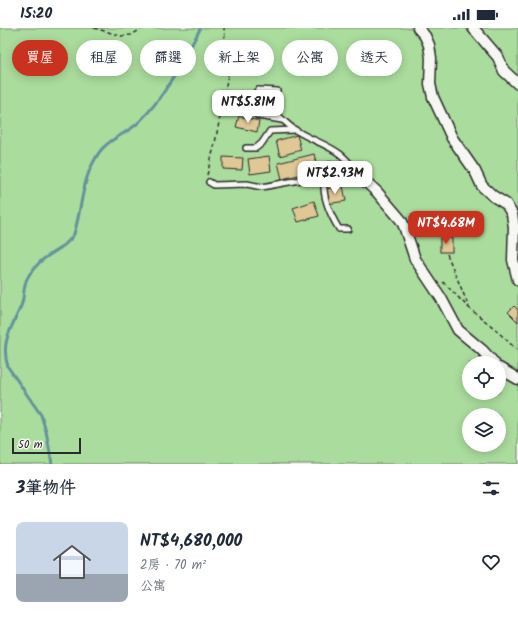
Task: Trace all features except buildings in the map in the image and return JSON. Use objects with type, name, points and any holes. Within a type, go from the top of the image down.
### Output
[{"type":"street","points":[[418,28],[425,36],[429,45],[431,58],[430,84],[433,97],[452,138],[475,171],[482,186],[493,196],[506,204],[512,214],[514,227],[513,260],[518,280]]},
{"type":"street","points":[[473,28],[498,57],[504,71],[518,84]]},
{"type":"street","points":[[360,179],[377,192],[401,220],[415,259],[441,298],[458,330],[488,356]]},
{"type":"street","points":[[506,372],[518,379]]},
{"type":"lane","points":[[277,91],[258,90],[255,94],[255,98],[295,130],[315,141],[325,144],[341,154],[360,179]]},
{"type":"lane","points":[[258,116],[282,120]]},
{"type":"lane","points":[[246,148],[256,148],[262,143],[270,131],[295,130]]},
{"type":"lane","points":[[316,167],[336,164],[360,179]]},
{"type":"lane","points":[[209,182],[214,185],[247,184],[262,187],[327,175],[343,179]]},
{"type":"lane","points":[[348,229],[339,230],[332,218],[324,190],[324,183],[343,179],[360,179]]},
{"type":"path","points":[[94,28],[122,36],[131,35],[143,28]]},
{"type":"path","points":[[209,182],[206,177],[215,143],[228,75],[224,28]]},
{"type":"path","points":[[447,254],[469,308]]},
{"type":"path","points":[[443,282],[469,308],[494,328],[518,351]]},
{"type":"green space","points":[[0,28],[518,28],[518,464],[0,464]]},
{"type":"waterway","points":[[52,464],[46,431],[41,415],[8,367],[6,358],[6,342],[22,303],[27,279],[30,273],[43,259],[71,239],[74,234],[86,179],[98,154],[113,139],[136,125],[158,100],[166,89],[200,29]]}]
